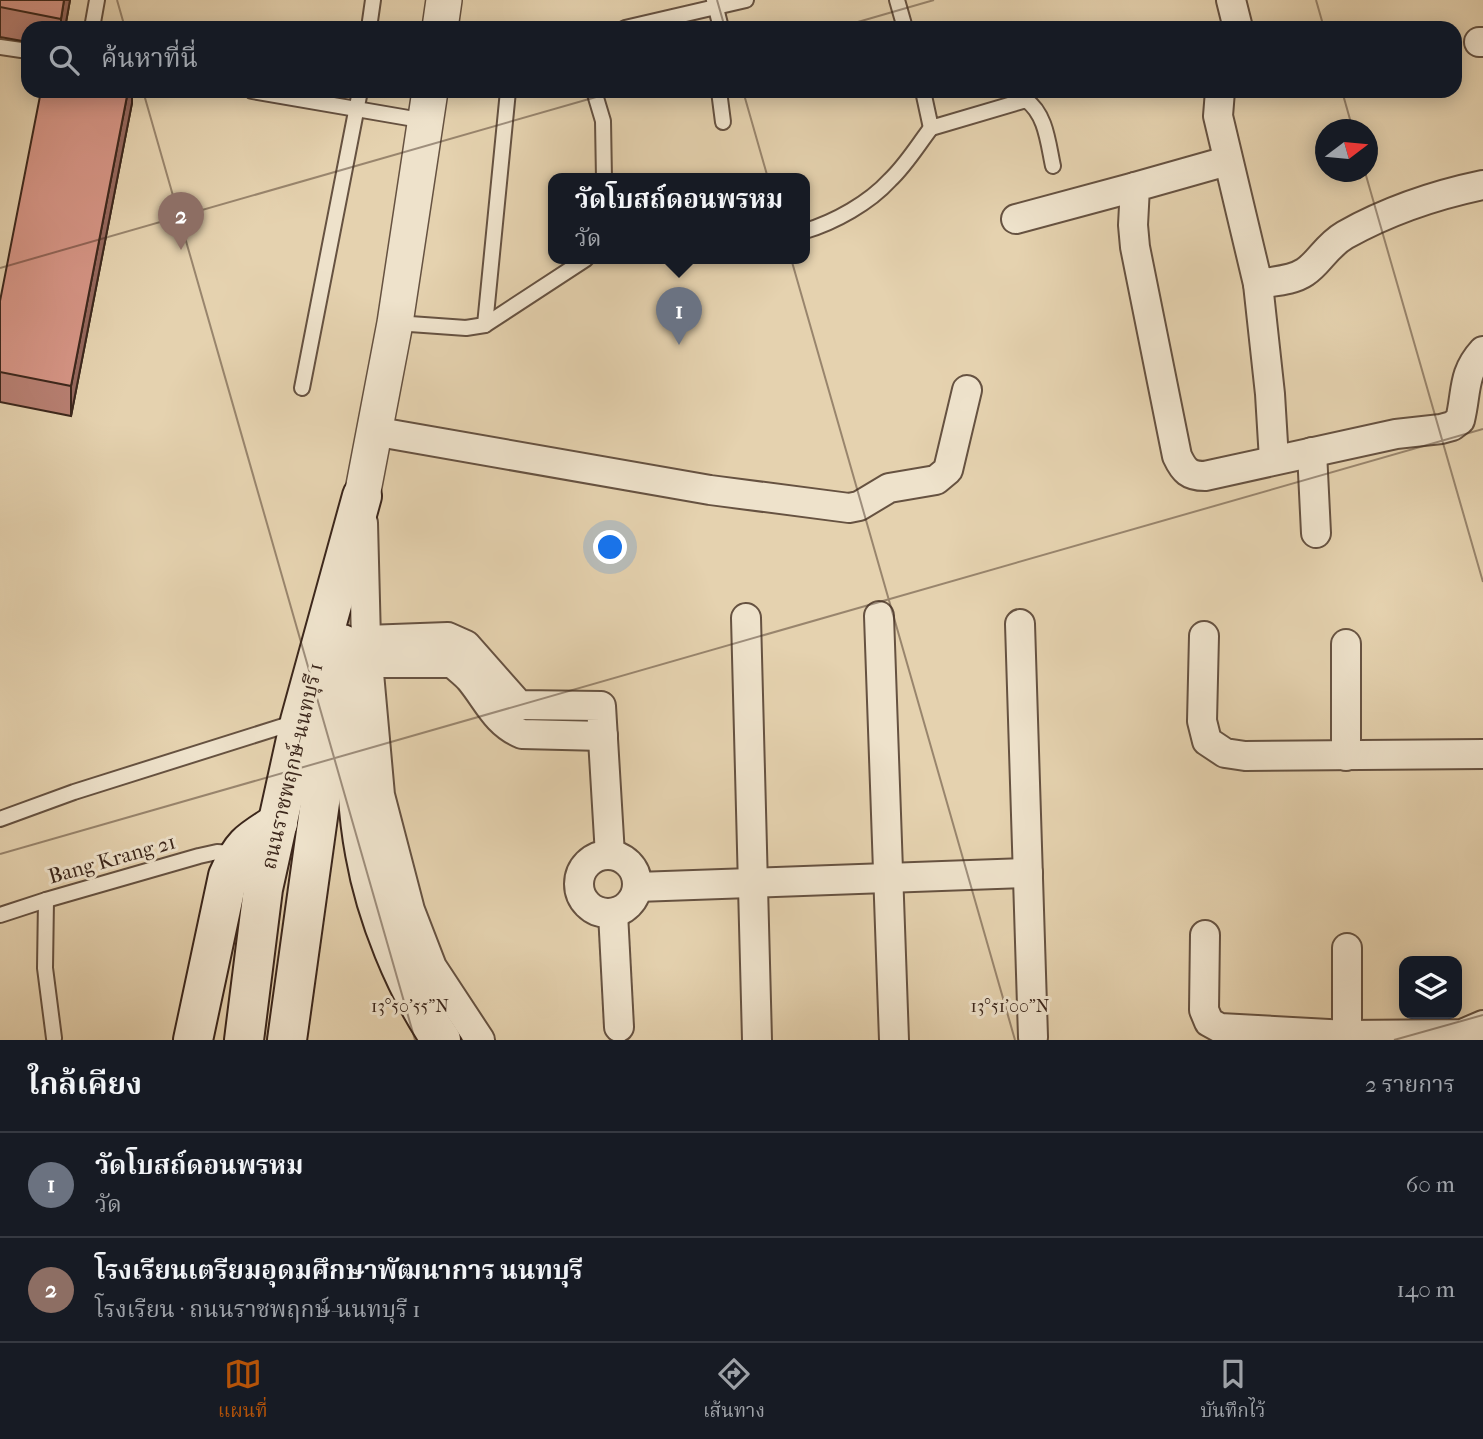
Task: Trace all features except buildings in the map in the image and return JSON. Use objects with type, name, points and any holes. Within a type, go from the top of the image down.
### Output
[{"type":"main road","name":"ถนนราชพฤกษ์-นนทบุรี 1","points":[[288,1040],[362,496]]},
{"type":"main road","name":"ถนนราชพฤกษ์-นนทบุรี 1","points":[[244,1040],[263,889],[300,721],[362,496]]},
{"type":"main road","points":[[351,578],[357,792],[365,854],[387,933],[422,1012],[441,1040]]},
{"type":"main road","points":[[314,1040],[319,984],[336,875],[357,792]]},
{"type":"main road","points":[[193,1040],[228,876],[238,853],[247,842],[278,822]]},
{"type":"main road","points":[[213,1040],[263,889]]},
{"type":"street","points":[[441,21],[444,0]]},
{"type":"street","points":[[1231,0],[1236,21]]},
{"type":"street","points":[[1219,98],[1218,116],[1227,161],[1258,284],[1274,460]]},
{"type":"street","name":"ถนนราชพฤกษ์-นนทบุรี 1","points":[[362,496],[394,323],[428,106]]},
{"type":"street","points":[[1016,219],[1227,161]]},
{"type":"street","points":[[1258,284],[1293,278],[1307,271],[1324,250],[1343,236],[1401,209],[1448,193],[1483,185]]},
{"type":"street","points":[[1135,187],[1135,247],[1177,456],[1182,469],[1192,476],[1205,476],[1396,434],[1452,426],[1460,420],[1467,375],[1483,351]]},
{"type":"street","points":[[373,431],[710,490],[849,508],[859,506],[889,488],[936,480],[948,470],[967,390]]},
{"type":"street","points":[[1312,452],[1316,533]]},
{"type":"street","points":[[362,496],[367,652],[380,795],[410,910],[432,967],[480,1040]]},
{"type":"street","points":[[879,616],[894,1040]]},
{"type":"street","points":[[746,618],[757,1040]]},
{"type":"street","points":[[1020,624],[1033,1037]]},
{"type":"street","points":[[1204,636],[1202,721],[1207,741],[1225,753],[1245,756],[1483,754]]},
{"type":"street","points":[[367,652],[448,638],[466,645],[519,705],[601,706],[610,855]]},
{"type":"street","points":[[1346,644],[1346,755]]},
{"type":"street","points":[[367,652],[452,663],[469,678],[500,721],[522,734],[603,736]]},
{"type":"street","points":[[610,855],[627,862],[633,869],[637,887],[629,904],[613,913],[594,909],[581,895],[579,886],[584,867],[591,860],[610,855]]},
{"type":"street","points":[[637,887],[1028,873]]},
{"type":"street","points":[[613,913],[619,1027]]},
{"type":"street","points":[[1205,935],[1204,1010],[1209,1022],[1220,1028],[1347,1035],[1462,1034],[1483,1025]]},
{"type":"street","points":[[1347,948],[1347,1035]]},
{"type":"lane","points":[[93,21],[97,0]]},
{"type":"lane","points":[[370,21],[373,0]]},
{"type":"lane","points":[[650,21],[714,3],[746,0]]},
{"type":"lane","points":[[897,0],[903,21]]},
{"type":"lane","points":[[714,3],[720,21]]},
{"type":"lane","points":[[0,47],[21,50]]},
{"type":"lane","points":[[291,98],[357,110],[428,106]]},
{"type":"lane","points":[[302,388],[359,98]]},
{"type":"lane","points":[[485,325],[507,98]]},
{"type":"lane","points":[[596,98],[603,121],[604,173]]},
{"type":"lane","points":[[720,98],[723,122]]},
{"type":"lane","points":[[925,98],[932,128]]},
{"type":"lane","points":[[810,230],[823,226],[869,199],[890,180],[932,128],[1026,100],[1035,106],[1041,118],[1053,166]]},
{"type":"lane","points":[[394,323],[466,328],[485,325],[578,264]]},
{"type":"lane","points":[[0,819],[75,792],[300,721]]},
{"type":"lane","name":"Bang Krang 21","points":[[0,915],[199,856],[217,852],[238,853]]},
{"type":"lane","points":[[46,900],[45,968],[54,1038]]},
{"type":"place","name":"โรงเรียนเตรียมอุดมศึกษาพัฒนาการ นนทบุรี","points":[[181,250]]},
{"type":"place","name":"วัดโบสถ์ดอนพรหม","points":[[679,345]]}]
